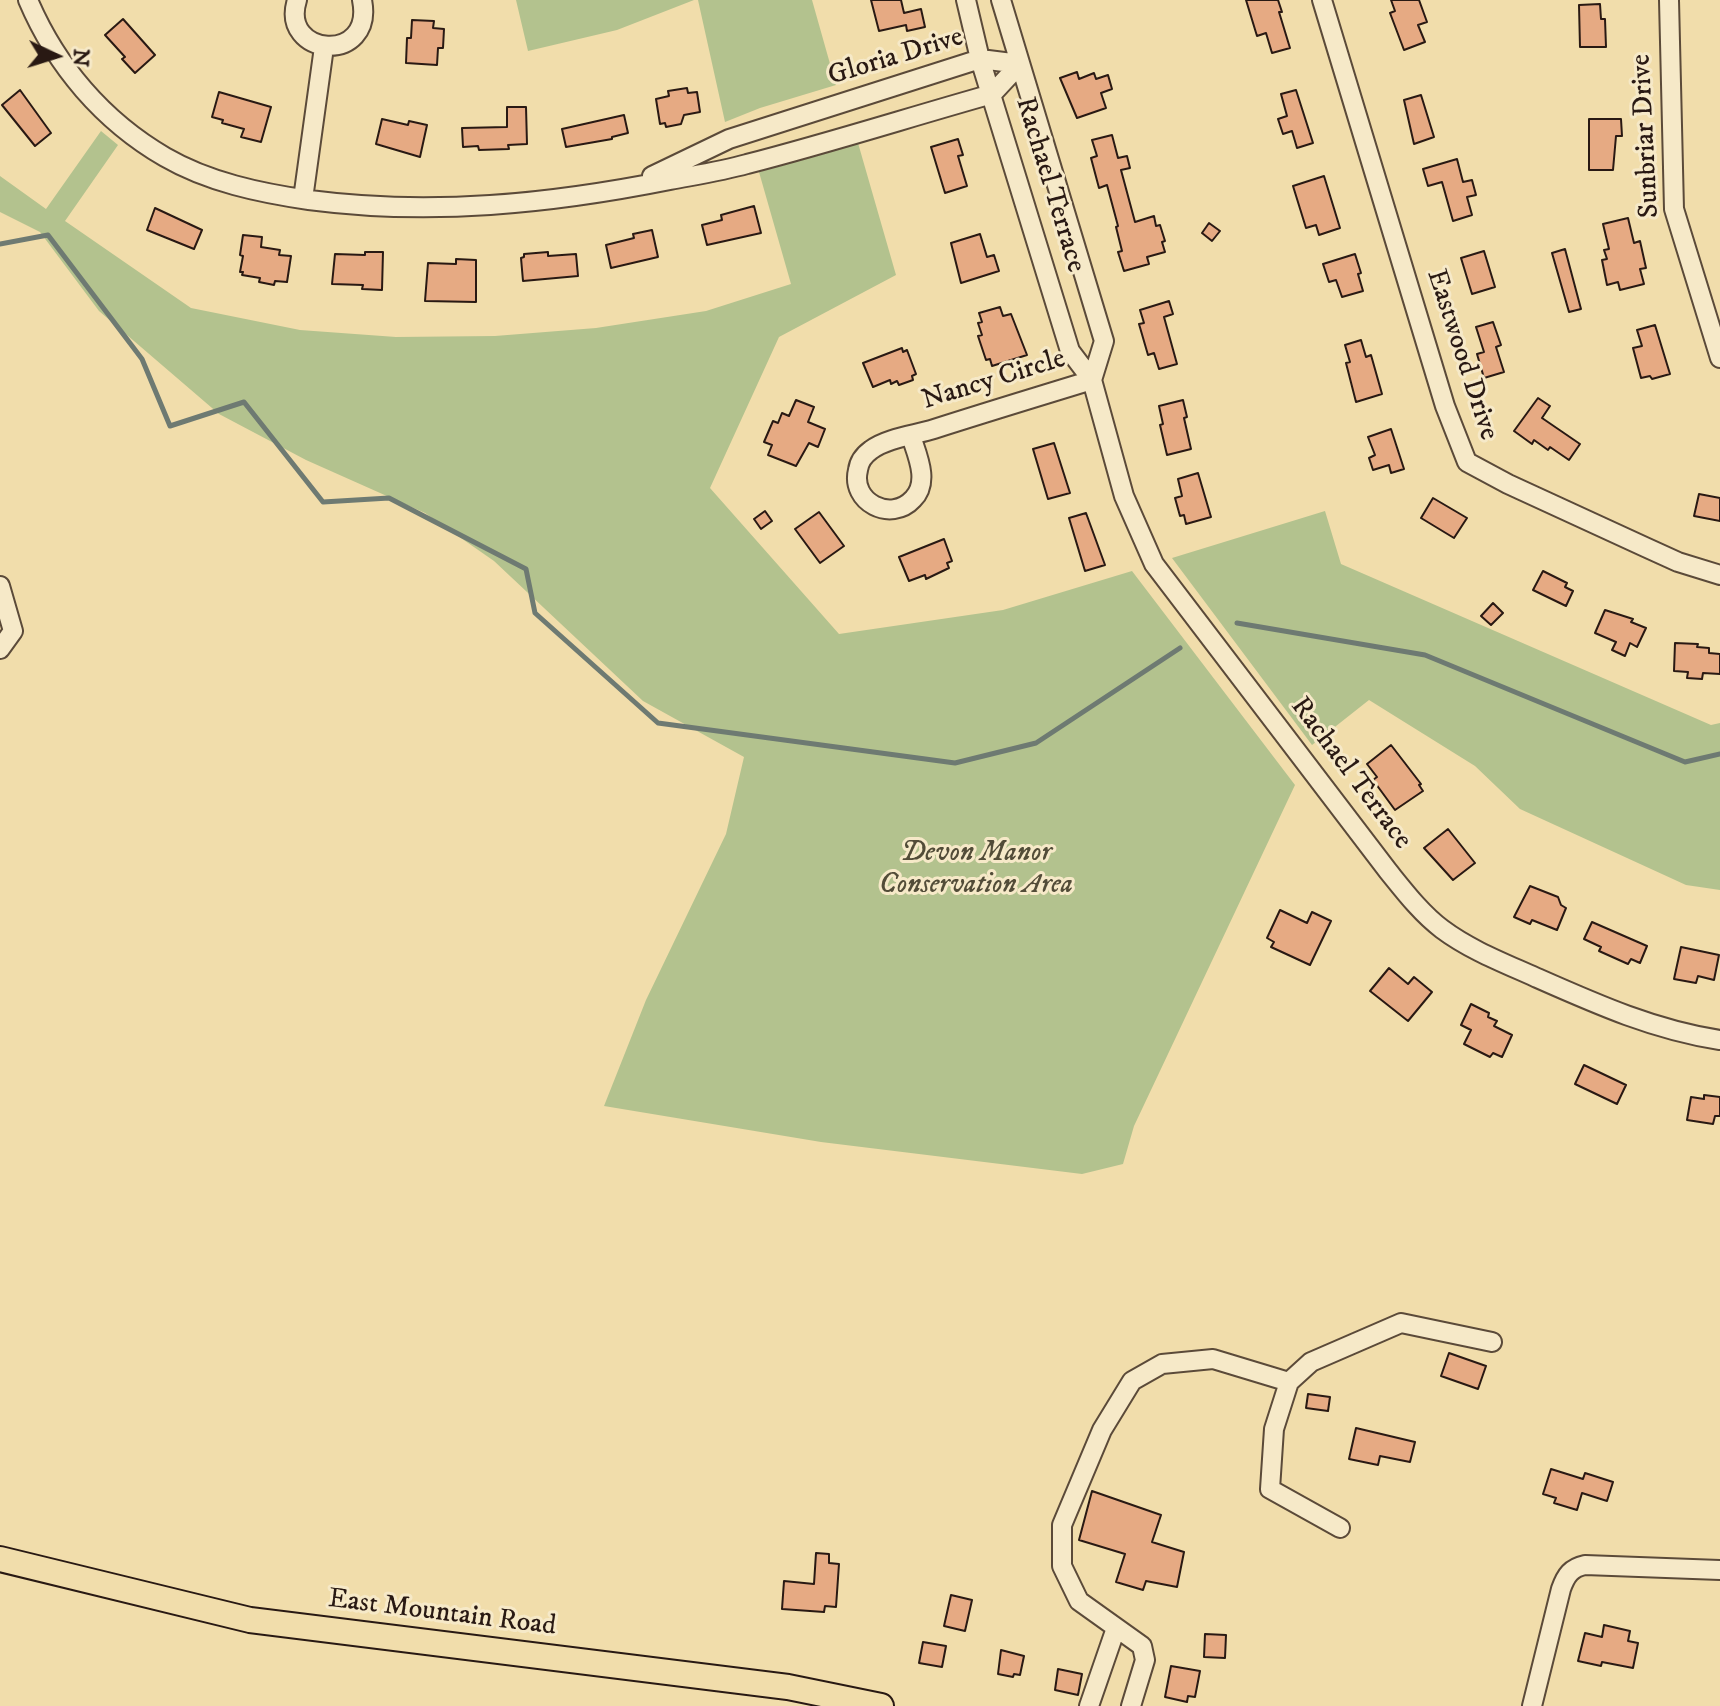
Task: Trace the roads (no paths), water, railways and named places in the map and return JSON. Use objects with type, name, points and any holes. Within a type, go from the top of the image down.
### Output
[{"type":"main road","name":"East Mountain Road","points":[[0,1559],[250,1620],[788,1687],[881,1706]]},
{"type":"street","name":"Gloria Drive","points":[[28,0],[41,28],[71,75],[95,103],[166,158],[201,174],[253,190],[371,206],[456,208],[543,202],[628,188],[745,165],[992,94]]},
{"type":"street","points":[[297,0],[294,17],[298,27],[304,37],[324,47],[347,42],[356,34],[364,12],[362,0]]},
{"type":"street","name":"Rachael Terrace","points":[[966,0],[980,59],[1070,351],[1092,380],[1124,496],[1154,564],[1414,903],[1441,929],[1488,956],[1626,1016],[1720,1040]]},
{"type":"street","name":"Rachael Terrace","points":[[1001,0],[1104,341],[1092,380]]},
{"type":"street","name":"Eastwood Drive","points":[[1322,0],[1445,406],[1467,462],[1678,562],[1720,575]]},
{"type":"street","name":"Sunbriar Drive","points":[[1669,0],[1674,209],[1720,358]]},
{"type":"street","points":[[303,199],[324,47]]},
{"type":"street","name":"Gloria Drive","points":[[628,188],[729,139],[980,59],[1020,64]]},
{"type":"street","points":[[992,94],[1020,64]]},
{"type":"street","name":"Nancy Circle","points":[[911,436],[1092,380]]},
{"type":"street","points":[[0,586],[13,631],[0,649]]},
{"type":"street","points":[[1340,1528],[1270,1489],[1274,1429],[1289,1382],[1311,1362],[1401,1323],[1492,1342]]},
{"type":"street","points":[[1131,1706],[1145,1660],[1142,1646],[1079,1601],[1062,1566],[1062,1525],[1102,1430],[1132,1381],[1162,1364],[1213,1359],[1289,1382]]},
{"type":"street","points":[[1532,1706],[1561,1589],[1574,1567],[1720,1570]]},
{"type":"street","points":[[1089,1706],[1116,1628]]},
{"type":"waterway","points":[[0,244],[48,235],[142,359],[170,426],[244,402],[323,502],[389,498],[526,569],[535,613],[658,723],[955,763],[1036,743],[1180,648]]},
{"type":"waterway","points":[[1237,623],[1425,655],[1685,762],[1720,754]]},
{"type":"park label","name":"Devon Manor Conservation Area","points":[[976,870]]}]
